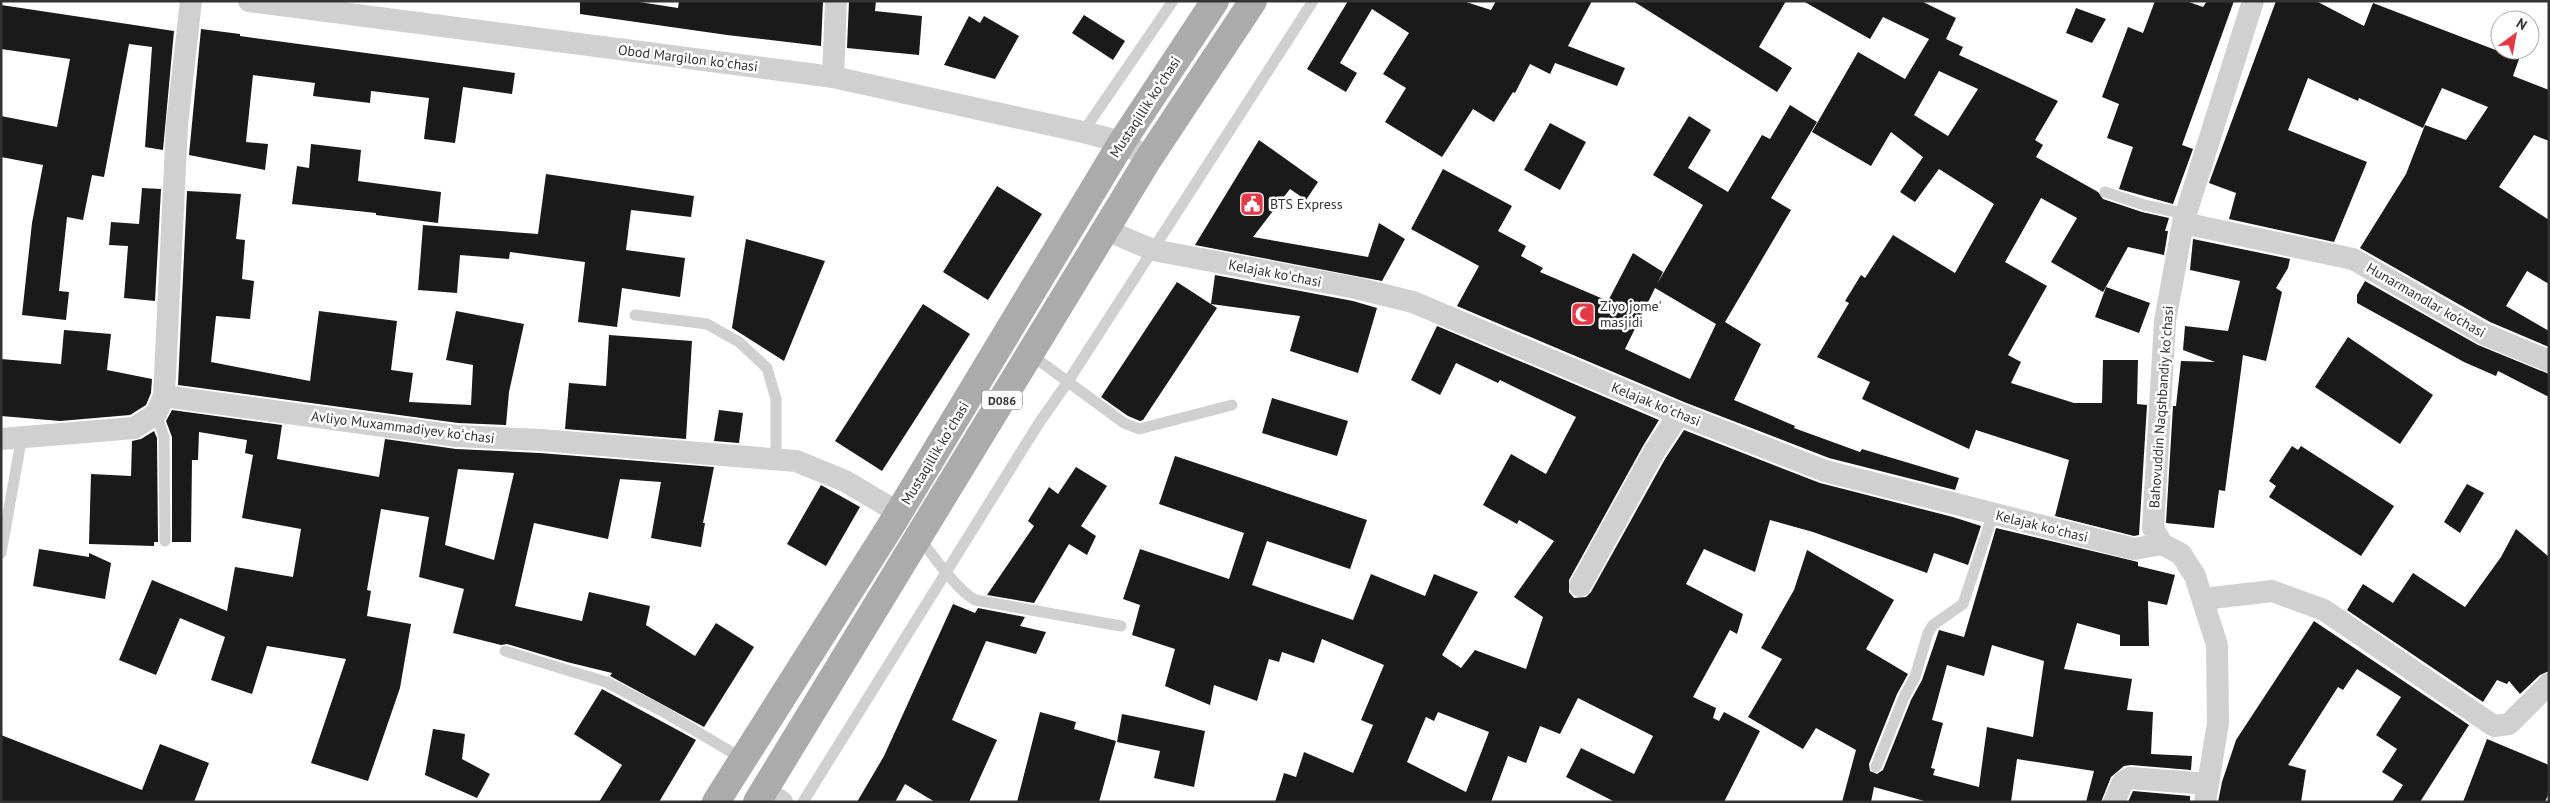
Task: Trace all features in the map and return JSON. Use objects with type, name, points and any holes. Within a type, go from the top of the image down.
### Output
[{"type":"main road","name":"Mustaqillik koʻchasi","points":[[716,802],[899,513],[1122,142],[1215,1]]},
{"type":"main road","name":"D086","points":[[768,798],[918,537],[1149,158],[1253,1]]},
{"type":"street","points":[[12,438],[134,428],[160,405],[177,125],[191,1]]},
{"type":"street","name":"Obod Margilon koʻchasi","points":[[249,1],[833,77],[1083,132],[1122,142],[1149,158]]},
{"type":"street","points":[[833,77],[836,1]]},
{"type":"street","name":"Bahovuddin Naqshbandiy koʻchasi","points":[[2162,544],[2153,528],[2165,321],[2185,218],[2253,1]]},
{"type":"street","name":"Hunarmandlar ko‘chasi","points":[[2185,218],[2354,259],[2484,334],[2549,361]]},
{"type":"street","name":"Kelajak koʻchasi","points":[[1106,230],[1153,250],[1356,288],[1413,302],[1679,414],[1825,471],[2134,549],[2162,544]]},
{"type":"street","name":"Avliyo Muxammadiyev koʻchasi","points":[[160,405],[457,436],[541,440],[796,461],[845,481],[899,513]]},
{"type":"street","points":[[1580,586],[1654,452],[1679,414]]},
{"type":"street","points":[[2114,802],[2122,782],[2130,778],[2207,793],[2218,723],[2217,645],[2195,576],[2181,554],[2162,544]]},
{"type":"street","points":[[2203,599],[2272,591],[2324,610],[2494,726],[2509,724],[2549,684]]},
{"type":"lane","points":[[1083,132],[1173,1]]},
{"type":"lane","points":[[803,802],[826,769],[946,569],[1312,1]]},
{"type":"lane","points":[[2105,192],[2185,218]]},
{"type":"lane","points":[[635,315],[707,324],[739,342],[767,368],[776,399],[776,459]]},
{"type":"lane","points":[[1030,354],[1124,424],[1139,429],[1232,405]]},
{"type":"lane","points":[[160,405],[164,437],[165,541]]},
{"type":"lane","points":[[1,553],[12,438]]},
{"type":"lane","points":[[1876,767],[1904,696],[1915,677],[1928,632],[1933,625],[1963,604],[1993,514]]},
{"type":"lane","points":[[918,537],[946,569],[963,593],[975,600],[1121,626]]},
{"type":"lane","points":[[505,651],[606,682],[664,712],[743,759]]},
{"type":"building","points":[[580,1],[633,1],[678,8],[679,1],[823,1],[821,46],[580,14]]},
{"type":"building","points":[[849,1],[876,1],[875,11],[922,16],[919,55],[847,48]]},
{"type":"building","points":[[1348,1],[1463,1],[1491,10],[1496,1],[1592,1],[1568,46],[1625,68],[1617,86],[1555,63],[1550,74],[1530,64],[1515,93],[1513,92],[1494,122],[1473,109],[1442,157],[1385,122],[1406,88],[1383,74],[1409,33],[1372,9],[1340,63],[1357,73],[1346,92],[1307,69]]},
{"type":"building","points":[[1633,1],[1786,1],[1759,47],[1792,68],[1777,92]]},
{"type":"building","points":[[1803,1],[1921,1],[1956,18],[1946,39],[1963,47],[1959,55],[2058,101],[2035,140],[2043,145],[2036,157],[2098,192],[2103,199],[2142,212],[2169,218],[2165,231],[2168,231],[2164,255],[2128,247],[2103,292],[2051,262],[2077,218],[2041,198],[2005,262],[2047,286],[2008,355],[2021,362],[2011,383],[2074,403],[2102,403],[2103,360],[2138,360],[2137,404],[2147,405],[2139,535],[2134,536],[2055,516],[2069,460],[1976,430],[1969,449],[1862,399],[1870,382],[1817,357],[1849,303],[1845,301],[1861,275],[1865,278],[1893,235],[1955,273],[1994,204],[1939,169],[1915,202],[1900,192],[1923,157],[1891,132],[1871,166],[1812,132],[1858,52],[1905,79],[1929,39],[1883,17],[1870,39]],"holes":[[[1939,71],[1978,89],[1948,136],[1914,115]]]},
{"type":"building","points":[[2155,1],[2186,1],[2203,7],[2207,1],[2234,1],[2182,145],[2193,149],[2173,204],[2119,189],[2133,147],[2107,138],[2119,104],[2102,97],[2128,27],[2143,33]]},
{"type":"building","points":[[2276,1],[2316,1],[2364,26],[2373,3],[2490,48],[2490,60],[2519,60],[2513,76],[2549,90],[2549,141],[2534,135],[2499,187],[2549,220],[2549,284],[2527,271],[2506,306],[2549,331],[2549,347],[2490,322],[2360,248],[2406,174],[2425,125],[2466,140],[2488,107],[2442,88],[2423,128],[2359,98],[2358,101],[2308,78],[2288,130],[2367,162],[2334,242],[2229,219],[2236,193],[2209,183]]},
{"type":"building","points":[[1,5],[174,31],[163,150],[145,147],[152,47],[129,44],[104,177],[92,175],[83,220],[67,217],[59,291],[69,292],[66,320],[22,315],[32,223],[43,165],[1,157],[1,116],[57,127],[70,59],[1,49]]},
{"type":"building","points":[[2076,8],[2106,19],[2092,43],[2066,33]]},
{"type":"building","points":[[1084,15],[1125,41],[1113,60],[1072,33]]},
{"type":"building","points":[[969,16],[980,23],[984,16],[1019,36],[995,79],[944,65]]},
{"type":"building","points":[[201,29],[240,34],[240,36],[515,73],[512,94],[463,87],[455,143],[424,139],[429,98],[371,91],[370,103],[313,96],[315,83],[253,75],[246,142],[268,144],[265,170],[189,155]]},
{"type":"building","points":[[1790,105],[1817,122],[1771,198],[1791,210],[1725,322],[1761,344],[1734,400],[1795,426],[1794,428],[1860,452],[1862,449],[1959,478],[1955,490],[1829,458],[1684,402],[1457,306],[1479,266],[1411,229],[1443,169],[1512,206],[1498,231],[1526,246],[1521,256],[1543,268],[1540,272],[1608,301],[1633,253],[1663,272],[1657,284],[1703,205],[1653,175],[1689,116],[1711,130],[1688,168],[1728,192],[1762,135],[1770,139]],"holes":[[[1655,288],[1716,324],[1690,379],[1625,349]]]},
{"type":"building","points":[[1550,123],[1586,142],[1560,190],[1524,170]]},
{"type":"building","points":[[1259,140],[1318,182],[1306,200],[1290,189],[1253,237],[1368,257],[1379,223],[1405,239],[1382,281],[1195,245]]},
{"type":"building","points":[[311,144],[361,150],[358,181],[441,192],[438,223],[376,215],[376,213],[292,204],[297,166],[309,168]]},
{"type":"building","points":[[546,174],[694,196],[691,217],[631,210],[626,250],[685,258],[680,297],[622,288],[617,327],[578,322],[585,262],[510,252],[509,259],[460,255],[457,293],[418,290],[423,225],[538,234]]},
{"type":"building","points":[[997,186],[1042,214],[988,300],[943,272]]},
{"type":"building","points":[[142,188],[161,189],[155,301],[124,298],[128,246],[109,245],[111,222],[139,224]]},
{"type":"building","points":[[187,191],[241,194],[236,239],[245,240],[242,279],[254,281],[250,319],[216,316],[211,362],[310,381],[319,311],[397,321],[391,370],[413,373],[409,402],[471,405],[473,365],[446,360],[456,311],[524,324],[509,392],[506,425],[458,423],[178,385]]},
{"type":"building","points":[[746,239],[825,261],[784,361],[732,328]]},
{"type":"building","points":[[2193,239],[2290,259],[2288,268],[2276,288],[2282,292],[2266,361],[2243,355],[2225,491],[2219,490],[2214,528],[2166,523],[2173,406],[2176,406],[2181,361],[2215,362],[2183,350],[2185,326],[2228,331],[2240,281],[2190,270]]},
{"type":"building","points":[[1215,275],[1353,301],[1377,308],[1358,373],[1290,351],[1300,316],[1211,304]]},
{"type":"building","points":[[2365,281],[2478,345],[2549,374],[2549,397],[2498,371],[2496,376],[2464,362],[2357,303],[2357,295]]},
{"type":"building","points":[[1177,282],[1217,308],[1143,420],[1140,421],[1128,416],[1101,397]]},
{"type":"building","points":[[2106,287],[2150,303],[2139,333],[2095,317]]},
{"type":"building","points":[[923,304],[970,334],[882,471],[835,441]]},
{"type":"building","points":[[1437,326],[1659,420],[1569,580],[1569,592],[1574,598],[1586,597],[1591,592],[1665,459],[1684,430],[1820,483],[1981,526],[1968,565],[1934,553],[1927,573],[1813,532],[1770,520],[1755,572],[1704,549],[1686,584],[1743,614],[1737,634],[1730,630],[1693,697],[1716,708],[1713,718],[1719,721],[1724,712],[1760,731],[1724,802],[1615,802],[1566,777],[1581,748],[1634,774],[1653,736],[1578,698],[1560,734],[1540,726],[1526,763],[1508,756],[1491,802],[1275,802],[1284,773],[1296,777],[1304,752],[1353,773],[1373,725],[1361,720],[1384,665],[1322,639],[1314,663],[1282,652],[1279,662],[1269,659],[1257,701],[1214,685],[1210,705],[1165,686],[1175,649],[1132,635],[1140,605],[1123,599],[1140,549],[1229,579],[1244,533],[1159,504],[1175,456],[1367,520],[1350,569],[1267,541],[1252,585],[1353,620],[1371,574],[1425,596],[1434,574],[1478,592],[1442,655],[1461,668],[1475,650],[1526,669],[1543,617],[1514,597],[1554,541],[1519,520],[1517,524],[1483,505],[1511,454],[1546,474],[1576,417],[1500,380],[1498,383],[1456,363],[1440,395],[1411,380]],"holes":[[[1438,712],[1489,732],[1466,792],[1407,762],[1426,717],[1434,721]]]},
{"type":"building","points":[[64,330],[111,334],[107,370],[152,379],[151,393],[146,405],[130,415],[60,421],[1,416],[1,359],[61,364]]},
{"type":"building","points":[[609,335],[692,341],[686,439],[565,429],[569,383],[606,386]]},
{"type":"building","points":[[2348,337],[2433,395],[2400,444],[2315,387]]},
{"type":"building","points":[[1272,398],[1348,421],[1337,456],[1262,433]]},
{"type":"building","points":[[172,410],[282,425],[277,459],[379,477],[385,439],[456,449],[540,453],[714,467],[703,523],[705,523],[701,547],[651,538],[661,482],[620,479],[608,539],[534,523],[515,606],[582,621],[589,592],[650,606],[646,625],[695,656],[716,623],[754,647],[704,727],[610,676],[612,673],[507,644],[501,645],[453,633],[464,589],[419,577],[429,517],[381,509],[367,590],[371,591],[367,616],[411,624],[400,688],[368,781],[311,763],[346,659],[267,646],[252,694],[211,680],[225,637],[180,618],[156,675],[119,660],[152,580],[227,611],[235,567],[293,577],[301,529],[242,518],[253,455],[245,453],[247,440],[199,432],[198,460],[192,460],[191,542],[172,542],[172,437],[166,421]],"holes":[[[458,469],[514,473],[494,560],[445,545]]]},
{"type":"building","points":[[719,410],[743,413],[739,443],[714,441]]},
{"type":"building","points":[[154,431],[157,438],[158,542],[154,542],[154,546],[89,544],[91,474],[131,476],[132,441],[141,439]]},
{"type":"building","points":[[2292,446],[2298,450],[2301,446],[2394,506],[2361,556],[2269,497],[2276,486],[2269,481]]},
{"type":"building","points":[[1076,467],[1107,486],[1081,526],[1096,536],[1087,555],[1069,544],[1034,603],[987,595],[1034,526],[1028,521],[1049,487],[1058,494]]},
{"type":"building","points":[[2467,484],[2484,493],[2460,533],[2444,522]]},
{"type":"building","points":[[821,485],[860,507],[826,566],[787,544]]},
{"type":"building","points":[[1996,528],[2138,562],[2138,566],[2175,575],[2167,605],[2148,601],[2149,646],[2120,646],[2120,635],[2077,623],[2064,669],[2132,679],[2127,710],[2153,712],[2151,754],[2192,756],[2191,770],[2124,766],[2111,777],[2101,802],[2086,802],[2094,771],[2017,759],[2011,802],[1928,802],[1874,787],[1871,802],[1842,802],[1856,750],[1816,728],[1803,749],[1748,717],[1782,659],[1761,648],[1794,590],[1807,550],[1894,600],[1866,649],[1908,674],[1897,694],[1869,764],[1870,771],[1877,774],[1883,770],[1911,700],[1922,680],[1939,630],[1964,637]],"holes":[[[1992,645],[2044,661],[2033,737],[1987,727],[1979,787],[1933,775],[1935,769],[1931,768],[1943,723],[1932,720],[1947,665],[1984,676]]]},
{"type":"building","points":[[2516,529],[2549,557],[2549,671],[2540,675],[2520,694],[2509,681],[2507,684],[2497,680],[2483,702],[2347,610],[2363,584],[2393,603],[2413,573],[2465,607],[2501,557]]},
{"type":"building","points":[[39,549],[89,557],[89,553],[111,563],[105,599],[33,586]]},
{"type":"building","points":[[953,604],[975,613],[978,608],[1025,617],[1020,626],[1046,632],[1036,654],[986,641],[952,720],[997,740],[969,802],[935,802],[905,784],[895,802],[857,802],[884,756]]},
{"type":"building","points":[[2314,621],[2469,725],[2420,802],[2392,802],[2403,785],[2382,772],[2397,749],[2376,735],[2401,697],[2357,669],[2343,690],[2338,687],[2288,765],[2306,770],[2301,802],[2218,802],[2222,782],[2236,740]]},
{"type":"building","points":[[602,689],[696,740],[659,802],[599,802],[622,765],[574,734]]},
{"type":"building","points":[[1040,712],[1076,722],[1074,729],[1116,741],[1099,802],[1017,802]]},
{"type":"building","points":[[1122,714],[1205,731],[1194,787],[1154,778],[1160,751],[1117,742]]},
{"type":"building","points":[[433,729],[465,734],[462,759],[490,774],[477,798],[425,775]]},
{"type":"building","points":[[1,735],[142,790],[160,744],[209,763],[194,802],[1,802]]},
{"type":"building","points":[[2487,739],[2549,765],[2549,793],[2545,802],[2463,802]]},
{"type":"building","points":[[2133,791],[2190,796],[2190,802],[2128,802]]},
{"type":"place","name":"BTS Express","points":[[1252,204]]},
{"type":"place","name":"Ziyo jome' masjidi","points":[[1583,314]]}]
